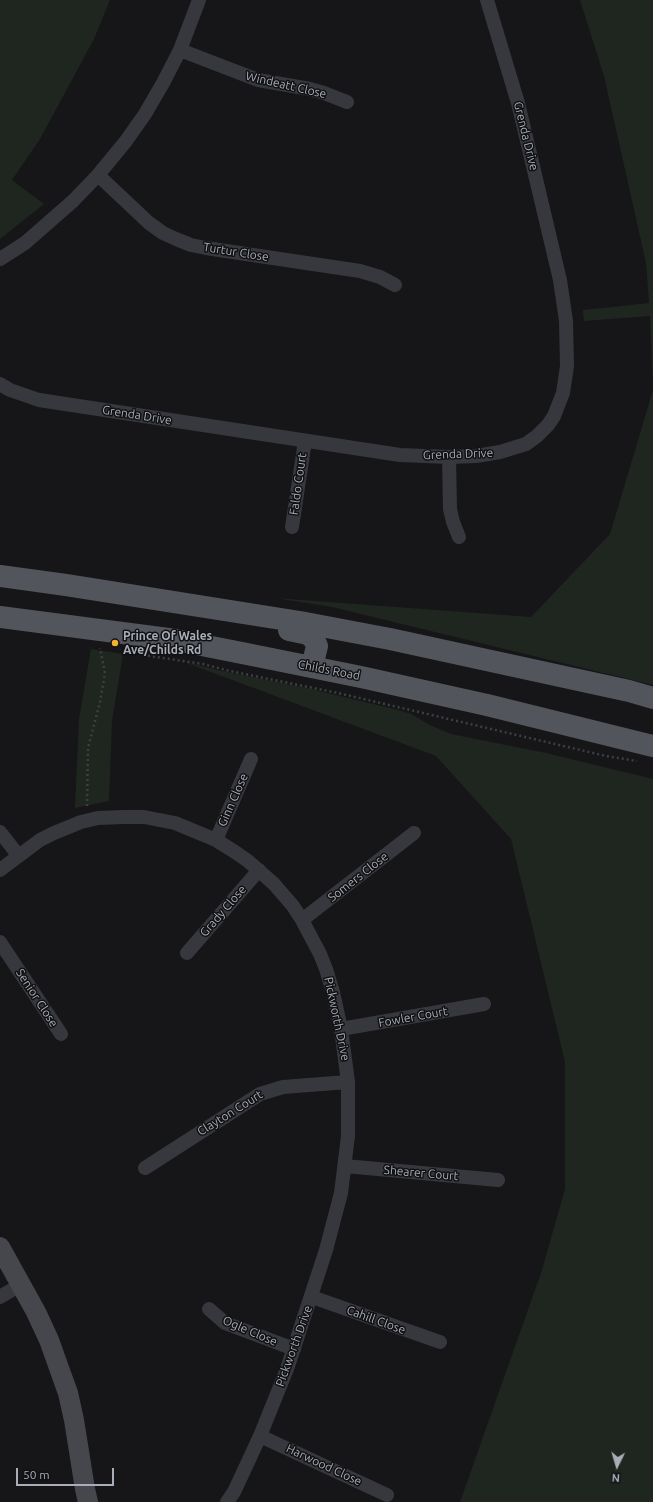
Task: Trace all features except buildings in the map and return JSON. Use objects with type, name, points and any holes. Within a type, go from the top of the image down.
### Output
[{"type":"main road","points":[[0,576],[268,616],[390,639],[629,691],[653,698]]},
{"type":"main road","points":[[126,594],[162,606],[308,634],[314,639],[317,646],[312,667]]},
{"type":"main road","name":"Childs Road","points":[[0,617],[176,640],[312,667],[488,705],[653,746]]},
{"type":"street","points":[[0,259],[24,243],[73,201],[98,175],[126,141],[145,114],[180,50],[199,0]]},
{"type":"street","name":"Grenda Drive","points":[[0,384],[15,392],[39,400],[400,455],[448,457],[476,456],[500,452],[526,444],[537,436],[548,425],[559,405],[567,366],[566,321],[560,280],[518,103],[487,0]]},
{"type":"street","name":"Windeatt Close","points":[[180,50],[258,80],[310,89],[347,102]]},
{"type":"street","name":"Turtur Close","points":[[98,175],[149,223],[163,233],[181,241],[206,248],[360,271],[380,277],[396,285]]},
{"type":"street","name":"Faldo Court","points":[[292,527],[305,441]]},
{"type":"street","points":[[448,457],[450,509],[459,537]]},
{"type":"street","name":"Ginn Close","points":[[216,840],[251,759]]},
{"type":"street","name":"Pickworth Drive","points":[[0,870],[18,855],[54,833],[81,822],[98,818],[144,817],[189,828],[216,840],[235,852],[259,870],[283,894],[302,920],[320,954],[326,969],[342,1029],[348,1082],[348,1136],[345,1166],[335,1219],[312,1297],[294,1349],[260,1436],[234,1492],[227,1502]]},
{"type":"street","points":[[0,832],[18,855]]},
{"type":"street","name":"Somers Close","points":[[302,920],[414,833]]},
{"type":"street","name":"Grady Close","points":[[187,953],[259,870]]},
{"type":"street","name":"Senior Close","points":[[0,942],[61,1034]]},
{"type":"street","name":"Fowler Court","points":[[342,1029],[484,1004]]},
{"type":"street","name":"Clayton Court","points":[[145,1168],[260,1094],[283,1087],[348,1082]]},
{"type":"street","name":"Shearer Court","points":[[345,1166],[498,1180]]},
{"type":"street","points":[[0,1247],[22,1284],[49,1340],[68,1393],[74,1420],[85,1498]]},
{"type":"street","points":[[0,1296],[22,1284]]},
{"type":"street","name":"Cahill Close","points":[[312,1297],[440,1342]]},
{"type":"street","name":"Ogle Close","points":[[209,1309],[225,1323],[294,1349]]},
{"type":"street","name":"Harwood Close","points":[[260,1436],[387,1495]]},
{"type":"path","points":[[87,806],[88,748],[100,702],[105,673],[100,648],[108,649]]},
{"type":"path","points":[[139,654],[203,664],[230,672],[338,693],[606,756],[637,761]]},
{"type":"shaded area","points":[[0,0],[110,0],[94,39],[40,139],[12,180],[44,204],[0,239]]},
{"type":"shaded area","points":[[580,0],[653,0],[653,383],[650,316],[584,321],[583,310],[649,303],[646,263],[604,76]]},
{"type":"shaded area","points":[[653,390],[653,685],[332,607],[275,598],[531,617],[610,534]]},
{"type":"shaded area","points":[[91,649],[123,654],[112,721],[109,801],[75,808],[79,719]]},
{"type":"shaded area","points":[[184,662],[307,688],[398,710],[411,714],[430,725],[451,734],[546,753],[653,779],[653,1502],[460,1502],[542,1270],[565,1189],[565,1062],[511,839],[436,756]]},
{"type":"place","name":"Prince Of Wales Ave/Childs Rd","points":[[115,643]]}]
